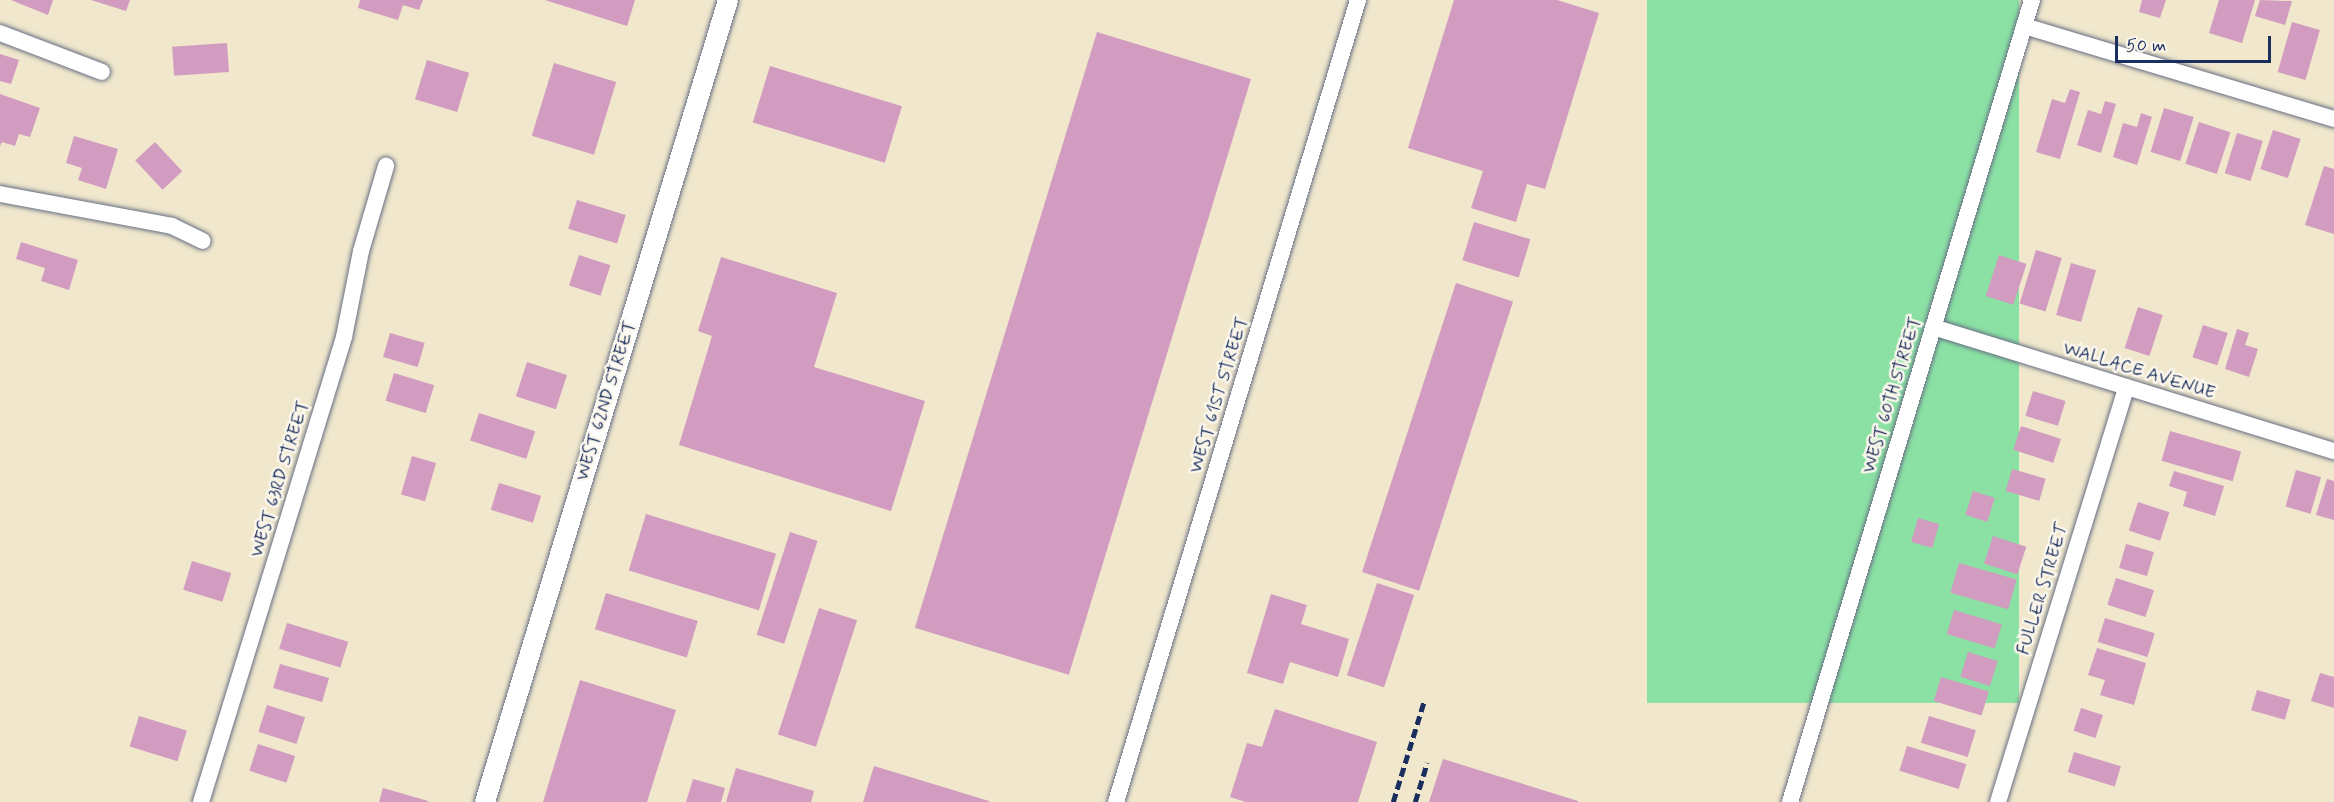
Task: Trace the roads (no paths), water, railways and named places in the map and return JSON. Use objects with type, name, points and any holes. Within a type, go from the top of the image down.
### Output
[{"type":"street","name":"WEST 62ND STREET","points":[[485,802],[728,0]]},
{"type":"street","name":"WEST 61ST STREET","points":[[1116,802],[1358,0]]},
{"type":"street","name":"WEST 60TH STREET","points":[[1790,802],[2032,0]]},
{"type":"street","points":[[2024,27],[2334,119]]},
{"type":"street","points":[[0,33],[102,72]]},
{"type":"street","name":"WEST 63RD STREET","points":[[201,802],[344,337],[361,251],[386,166]]},
{"type":"street","points":[[0,194],[172,226],[203,241]]},
{"type":"street","name":"WALLACE AVENUE","points":[[1933,327],[2334,450]]},
{"type":"street","name":"FULLER STREET","points":[[1998,802],[2126,388]]},
{"type":"railway","points":[[1393,802],[1424,701]]},
{"type":"railway","points":[[1415,802],[1427,763]]}]
